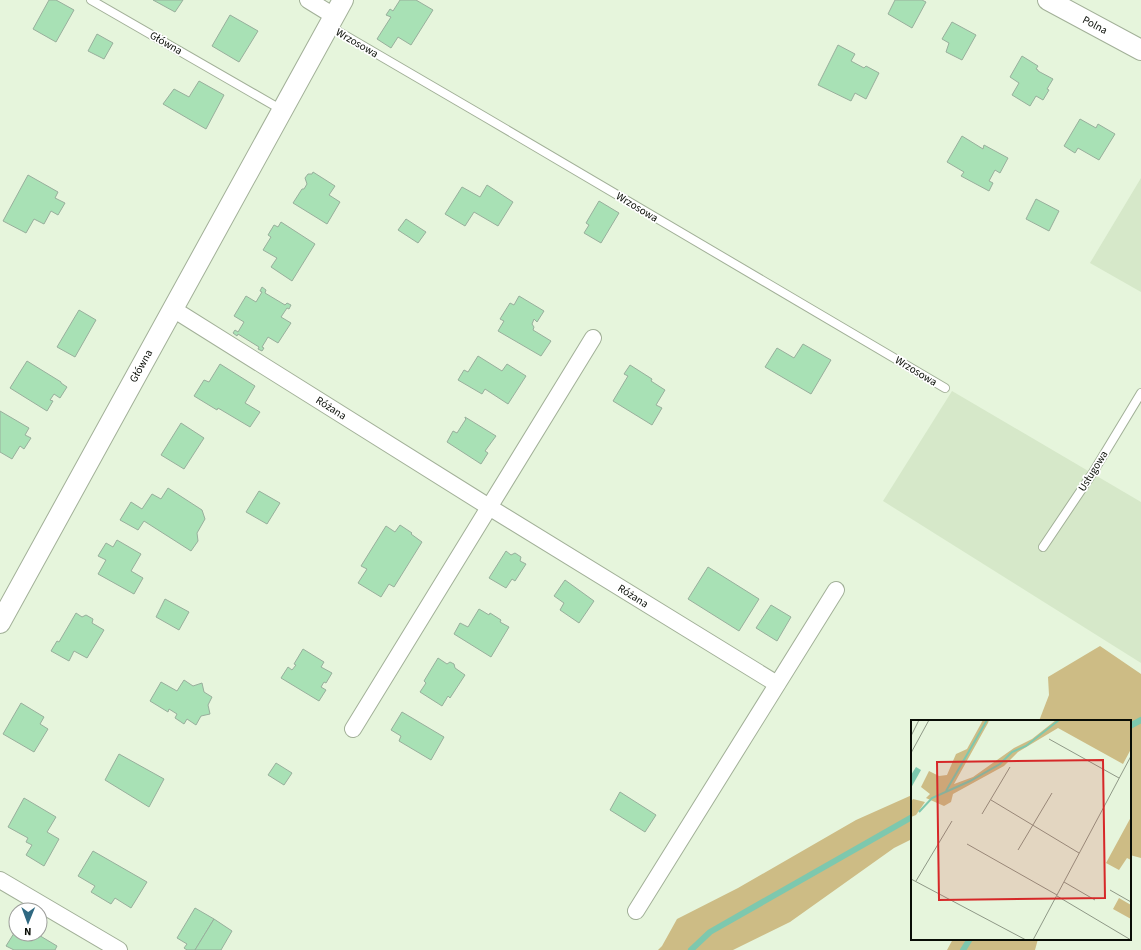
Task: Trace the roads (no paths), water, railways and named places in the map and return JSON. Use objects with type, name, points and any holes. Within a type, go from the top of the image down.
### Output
[{"type":"street","points":[[308,0],[335,14]]},
{"type":"street","name":"Polna","points":[[1048,0],[1141,50]]},
{"type":"street","name":"Główna","points":[[0,623],[335,14]]},
{"type":"street","name":"Różana","points":[[173,309],[489,508],[777,684]]},
{"type":"street","points":[[353,729],[593,338]]},
{"type":"street","points":[[636,911],[836,590]]},
{"type":"street","points":[[0,880],[119,950]]},
{"type":"lane","name":"Główna","points":[[91,0],[282,110]]},
{"type":"lane","name":"Wrzosowa","points":[[335,14],[492,121],[945,388]]},
{"type":"lane","name":"Usługowa","points":[[1043,547],[1092,474],[1141,394]]},
{"type":"waterway","points":[[1131,725],[1141,720]]},
{"type":"waterway","points":[[691,950],[710,932],[911,818]]},
{"type":"waterway","points":[[963,950],[969,940]]}]
